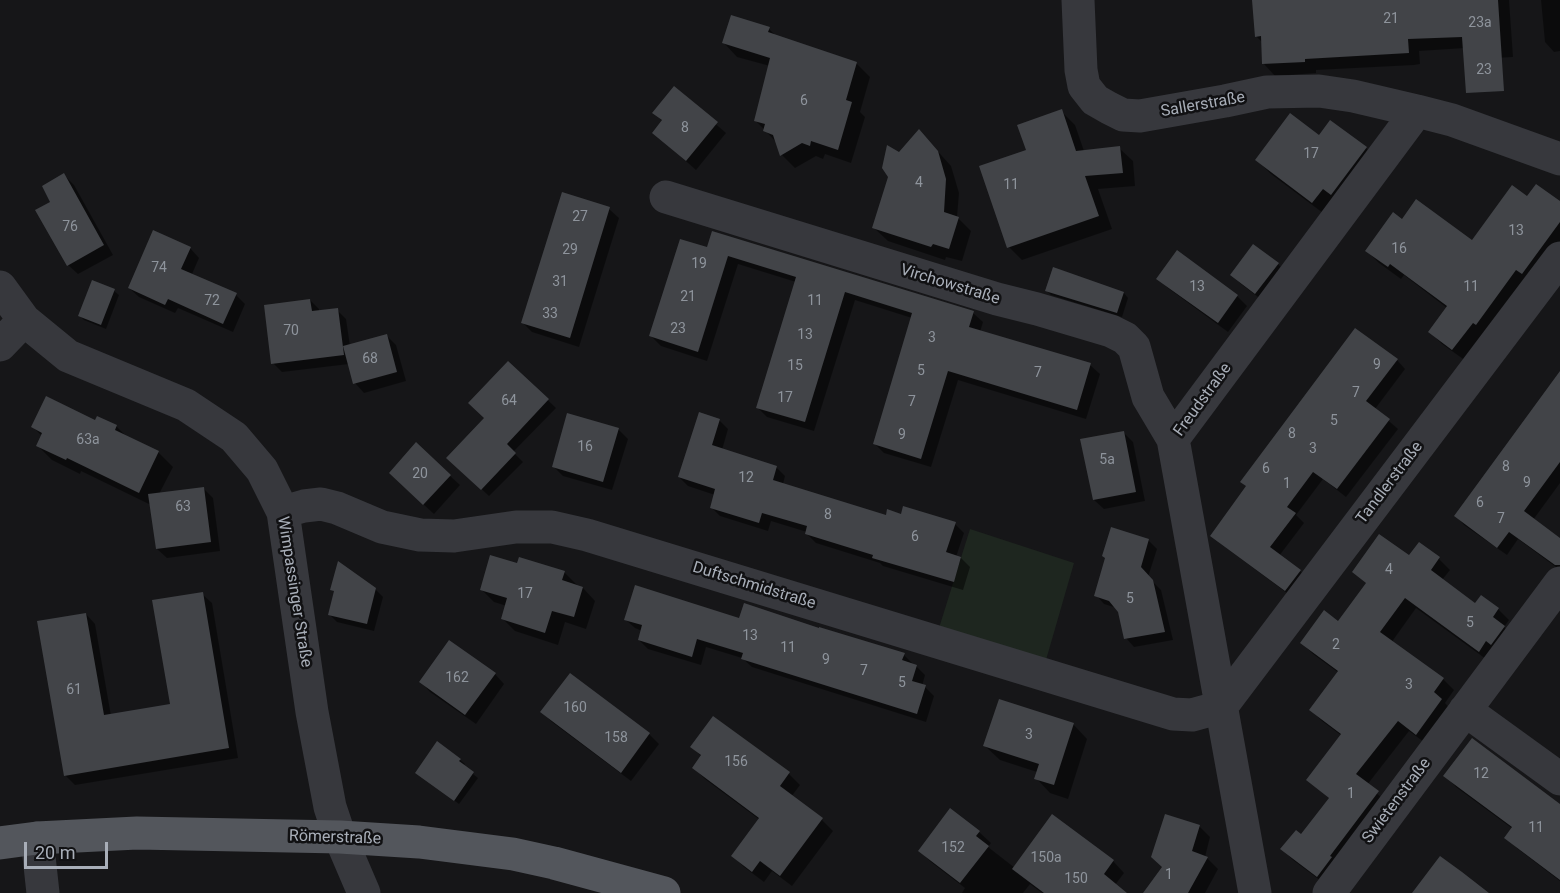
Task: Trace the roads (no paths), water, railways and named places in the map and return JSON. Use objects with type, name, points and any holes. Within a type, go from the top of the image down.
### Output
[{"type":"main road","name":"Römerstraße","points":[[0,843],[37,838],[137,833],[340,837],[419,842],[513,854],[664,893]]},
{"type":"street","name":"Sallerstraße","points":[[1078,0],[1084,86],[1095,100],[1123,115],[1140,116],[1267,92],[1319,91],[1353,96],[1417,111]]},
{"type":"street","points":[[1417,111],[1452,120],[1560,159]]},
{"type":"street","name":"Freudstraße","points":[[1255,893],[1173,439],[1417,111]]},
{"type":"street","name":"Virchowstraße","points":[[666,198],[997,299],[1111,331],[1125,338],[1134,347],[1148,397],[1173,439]]},
{"type":"street","name":"Tandlerstraße","points":[[1221,707],[1560,258]]},
{"type":"street","name":"Wimpassinger Straße","points":[[0,286],[24,320],[68,356],[186,405],[234,437],[262,470],[283,512],[312,712],[330,807],[364,893]]},
{"type":"street","points":[[0,345],[24,320]]},
{"type":"street","name":"Duftschmidstraße","points":[[283,512],[321,504],[337,508],[382,527],[420,535],[454,536],[516,527],[552,527],[587,535],[1173,714],[1192,715],[1221,707]]},
{"type":"street","name":"Swietenstraße","points":[[1329,893],[1560,583]]},
{"type":"street","points":[[1466,710],[1560,778]]},
{"type":"street","points":[[37,838],[43,893]]}]
